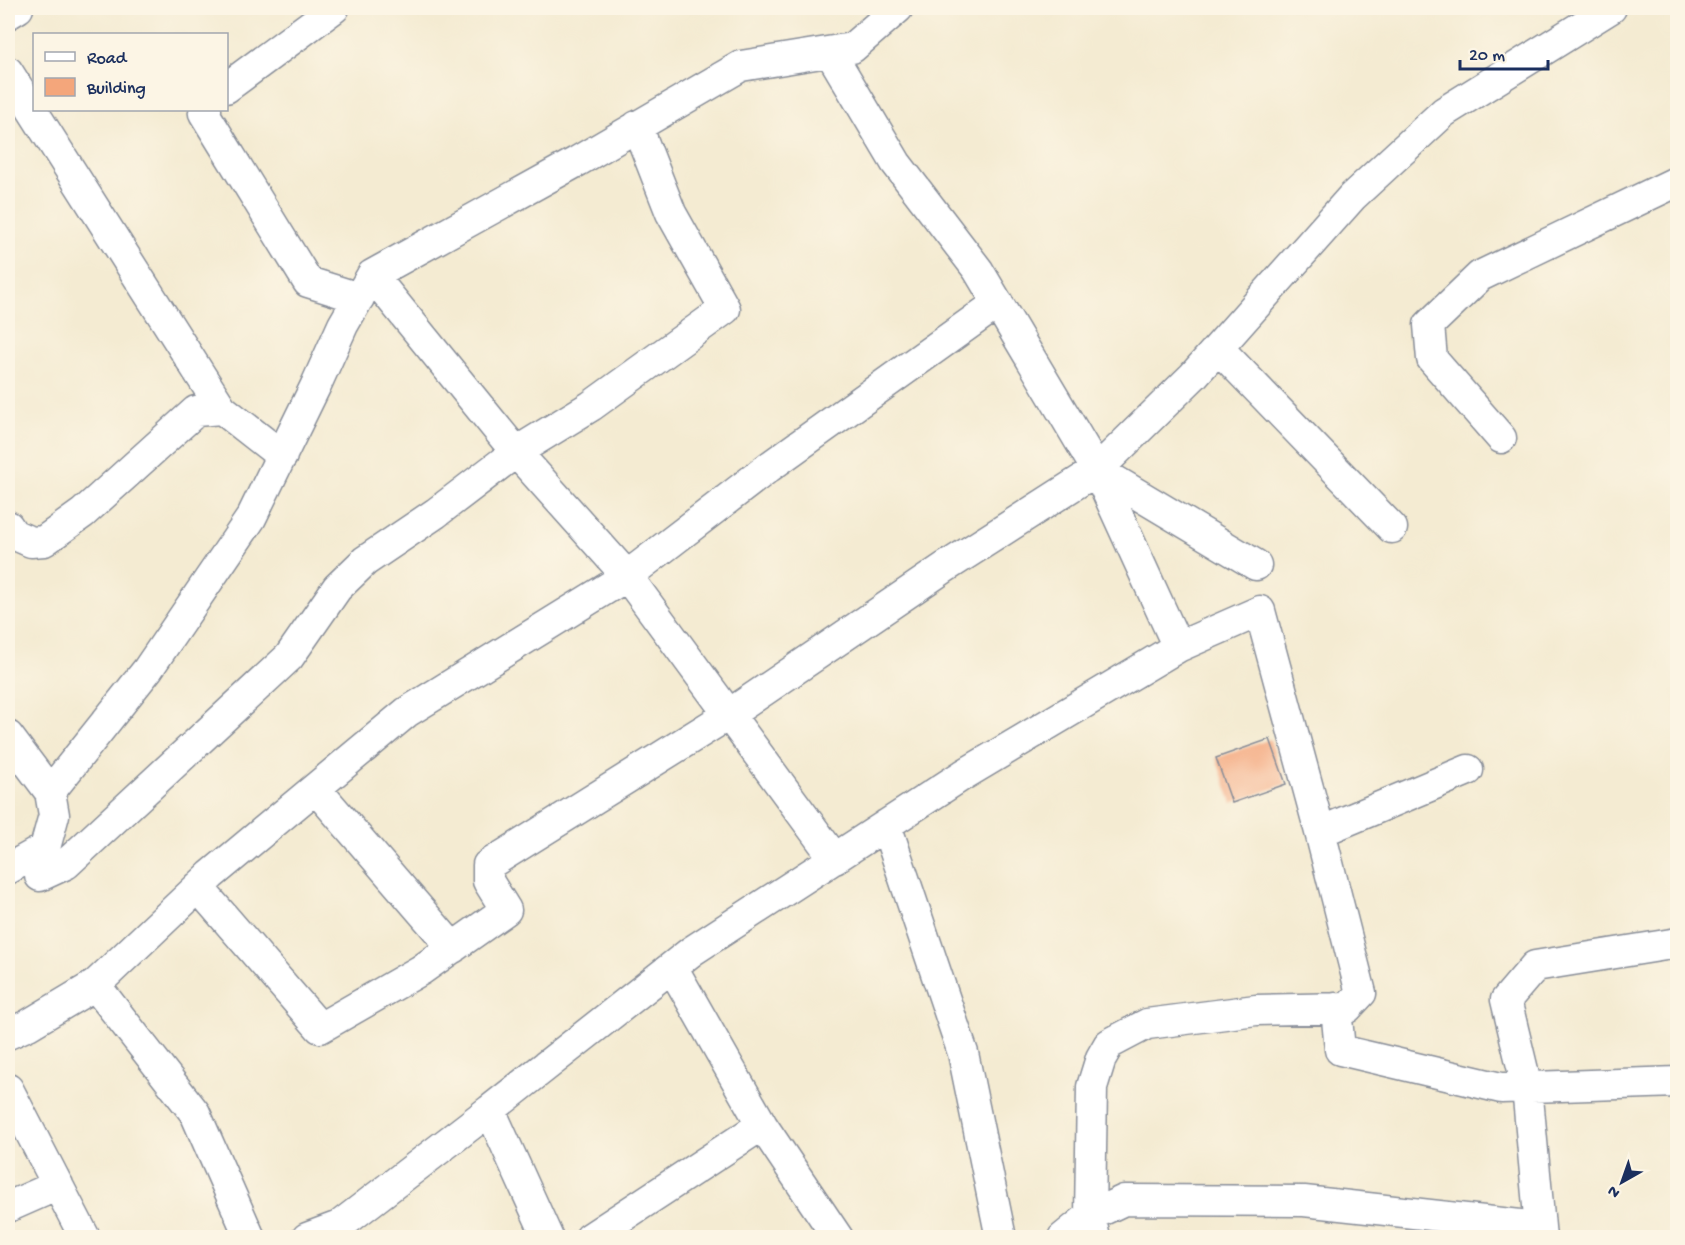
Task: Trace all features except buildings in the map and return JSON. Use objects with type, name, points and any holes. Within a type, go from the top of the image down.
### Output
[{"type":"street","points":[[8,14],[18,8]]},
{"type":"street","points":[[228,87],[334,8]]},
{"type":"street","points":[[50,792],[148,669],[251,518],[343,325],[365,286],[741,66],[852,48],[898,8]]},
{"type":"street","points":[[198,887],[320,1028],[421,970],[506,910],[488,881],[488,865],[728,715],[945,568],[1096,470],[1193,376],[1352,197],[1444,112],[1611,8]]},
{"type":"street","points":[[830,52],[896,163],[978,270],[1096,470],[1178,647]]},
{"type":"street","points":[[8,72],[222,409],[282,456]]},
{"type":"street","points":[[205,111],[204,113],[308,282],[365,286],[627,576],[835,859]]},
{"type":"street","points":[[8,736],[50,792],[54,815],[40,876],[66,864],[289,657],[337,588],[365,561],[436,513],[516,452],[591,406],[724,309],[671,213],[637,126]]},
{"type":"street","points":[[1501,438],[1432,359],[1429,325],[1480,276],[1677,181]]},
{"type":"street","points":[[8,1034],[28,1025],[95,984],[198,887],[407,712],[627,576],[769,467],[998,303]]},
{"type":"street","points":[[1218,348],[1392,528]]},
{"type":"street","points":[[8,526],[14,534],[31,542],[44,541],[83,513],[196,411],[222,409]]},
{"type":"street","points":[[1096,470],[1256,565]]},
{"type":"street","points":[[307,1238],[339,1226],[692,951],[963,775],[1178,647],[1260,611],[1361,993],[1347,1008],[1256,1010],[1147,1024],[1109,1044],[1101,1058],[1092,1087],[1093,1227]]},
{"type":"street","points":[[1320,832],[1468,770]]},
{"type":"street","points":[[316,789],[453,948]]},
{"type":"street","points":[[886,825],[963,1053],[1001,1238]]},
{"type":"street","points":[[8,869],[45,848]]},
{"type":"street","points":[[1063,1238],[1093,1227],[1124,1200],[1304,1201],[1402,1224],[1540,1232],[1527,1087],[1506,1000],[1535,966],[1677,943]]},
{"type":"street","points":[[672,967],[762,1125],[838,1238]]},
{"type":"street","points":[[95,984],[195,1113],[250,1238]]},
{"type":"street","points":[[1336,1008],[1340,1050],[1501,1088],[1677,1082]]},
{"type":"street","points":[[8,1089],[85,1238]]},
{"type":"street","points":[[490,1110],[548,1238]]},
{"type":"street","points":[[590,1238],[762,1125]]},
{"type":"street","points":[[8,1207],[58,1185]]}]
